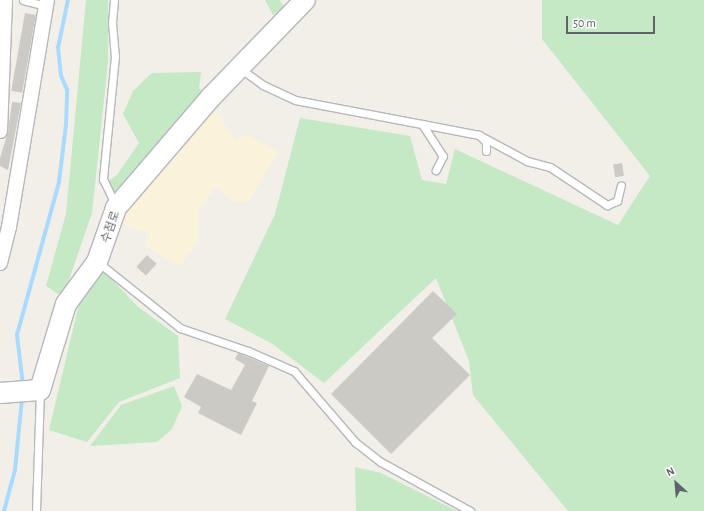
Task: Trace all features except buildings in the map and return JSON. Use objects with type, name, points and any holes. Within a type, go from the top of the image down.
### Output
[{"type":"main road","name":"수점로","points":[[40,390],[66,304],[97,262],[116,208],[239,67],[305,0]]},
{"type":"main road","points":[[0,393],[40,390]]},
{"type":"street","points":[[0,131],[5,0]]},
{"type":"street","points":[[0,263],[9,227],[46,3]]},
{"type":"lane","points":[[23,0],[46,3]]},
{"type":"lane","points":[[114,0],[112,23],[116,56],[103,179],[116,208]]},
{"type":"lane","points":[[239,67],[263,85],[295,100],[479,135],[527,161],[550,166],[607,205],[617,202],[621,184]]},
{"type":"lane","points":[[422,124],[449,125]]},
{"type":"lane","points":[[422,124],[443,156],[436,170]]},
{"type":"lane","points":[[479,135],[486,142],[486,151]]},
{"type":"lane","points":[[97,262],[180,328],[248,351],[294,371],[355,442],[381,462],[470,511]]},
{"type":"lane","name":"수점로","points":[[36,511],[40,390]]},
{"type":"green space","points":[[86,0],[108,0],[108,62],[92,213],[63,297],[46,286],[66,214]]},
{"type":"green space","points":[[265,0],[279,0],[285,7],[273,15]]},
{"type":"green space","points":[[542,0],[704,0],[704,511],[568,511],[473,395],[469,361],[436,278],[324,383],[271,343],[225,319],[275,214],[300,118],[410,136],[422,180],[446,184],[455,149],[618,225],[650,176],[542,39]]},
{"type":"green space","points":[[201,72],[199,88],[208,96],[113,194],[107,182],[117,175],[139,143],[123,114],[133,91],[152,73]]},
{"type":"green space","points":[[95,269],[107,274],[137,306],[178,336],[180,378],[119,402],[87,442],[49,430],[78,308]]},
{"type":"green space","points":[[174,386],[182,406],[172,429],[157,442],[90,446],[121,405]]},
{"type":"green space","points":[[355,467],[381,473],[457,511],[356,511]]},
{"type":"sand","points":[[215,109],[235,141],[247,134],[278,152],[248,202],[235,203],[216,187],[198,211],[198,240],[180,266],[144,245],[150,234],[117,221]]},
{"type":"waterway","points":[[23,386],[17,335],[59,182],[66,125],[67,90],[61,76],[58,48],[68,0]]},
{"type":"waterway","points":[[4,511],[15,470],[22,398]]}]
